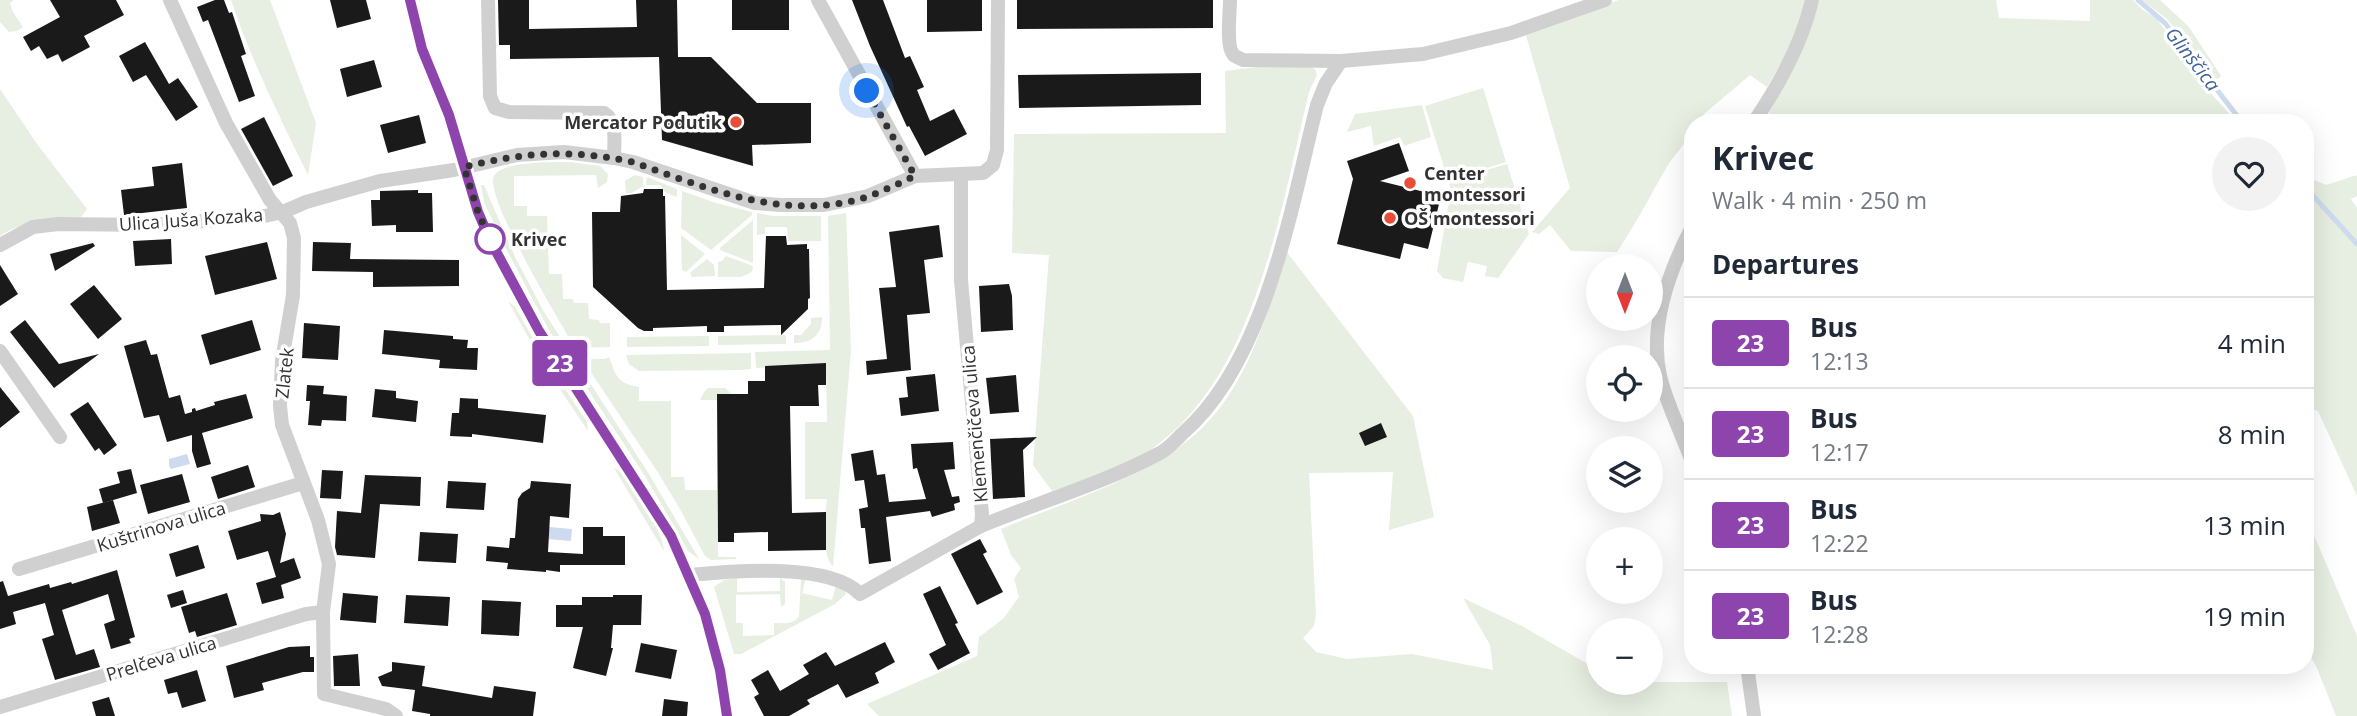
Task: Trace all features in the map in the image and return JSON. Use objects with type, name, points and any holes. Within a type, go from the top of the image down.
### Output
[{"type":"street","name":"Zlatek","points":[[170,0],[226,122],[270,200],[290,223],[294,238],[293,295],[282,361],[280,406],[282,425],[318,520],[329,564],[324,612],[324,694],[386,709],[396,716]]},
{"type":"street","points":[[410,0],[422,49],[449,115],[478,212],[491,242],[539,331],[671,536],[690,575],[713,640],[727,716]]},
{"type":"street","points":[[488,0],[489,96],[495,108],[509,112],[604,113],[612,120],[614,158]]},
{"type":"street","points":[[818,0],[915,176]]},
{"type":"street","points":[[464,167],[517,155],[547,152],[587,154],[633,162],[755,202],[780,205],[824,205],[868,196],[915,176],[983,173],[993,165],[998,150],[998,0]]},
{"type":"street","points":[[1230,0],[1230,45],[1231,53],[1236,57],[1243,60],[1341,61],[1423,54],[1464,45],[1511,33],[1605,0]]},
{"type":"street","points":[[1760,114],[1789,64],[1812,0]]},
{"type":"street","points":[[981,526],[1106,479],[1160,453],[1194,424],[1214,402],[1253,329],[1278,261],[1317,104],[1326,83],[1341,61]]},
{"type":"street","name":"Ulica Juša Kozaka","points":[[0,244],[33,227],[150,225],[260,217],[380,181],[464,167]]},
{"type":"street","name":"Klemenčičeva ulica","points":[[690,575],[808,573],[845,583],[860,594],[981,526],[961,280],[961,175]]},
{"type":"street","points":[[1684,248],[1659,314],[1657,348],[1660,377],[1684,441]]},
{"type":"street","points":[[0,351],[60,437]]},
{"type":"street","name":"Kuštrinova ulica","points":[[19,569],[303,483]]},
{"type":"street","name":"Prelčeva ulica","points":[[0,707],[306,614],[324,612]]},
{"type":"street","points":[[1748,674],[1754,716]]},
{"type":"shaded area","points":[[0,0],[14,0],[10,3],[13,12],[23,27],[9,32],[0,22]]},
{"type":"shaded area","points":[[231,0],[270,0],[316,123],[308,175],[257,67]]},
{"type":"shaded area","points":[[1619,0],[1806,0],[1794,41],[1767,87],[1750,75],[1704,114],[1684,114],[1684,144],[1668,164],[1617,252],[1571,251],[1550,225],[1539,234],[1532,232],[1570,188],[1525,32]]},
{"type":"shaded area","points":[[1816,0],[1996,0],[1999,18],[2090,21],[2090,0],[2133,0],[2156,18],[2203,80],[2205,87],[2230,114],[1769,114],[1800,50]]},
{"type":"shaded area","points":[[2142,0],[2160,0],[2189,27],[2221,76],[2215,81],[2167,19]]},
{"type":"shaded area","points":[[1273,65],[1306,65],[1315,69],[1317,75],[1309,92],[1274,237],[1239,336],[1215,381],[1186,419],[1150,450],[1115,469],[1052,491],[1033,465],[1049,255],[1012,253],[1014,134],[1226,133],[1225,71]]},
{"type":"shaded area","points":[[1483,88],[1506,162],[1448,180],[1425,106]]},
{"type":"shaded area","points":[[0,89],[37,144],[87,209],[81,217],[29,224],[0,236]]},
{"type":"shaded area","points":[[1422,105],[1431,137],[1404,146],[1400,137],[1374,146],[1371,126],[1347,132],[1355,114]]},
{"type":"shaded area","points":[[570,162],[600,166],[608,174],[607,182],[598,188],[596,175],[514,176],[514,206],[527,206],[527,216],[547,216],[549,274],[562,274],[563,299],[573,299],[574,303],[588,303],[589,319],[610,323],[610,347],[575,348],[511,233],[494,188],[494,176],[507,167],[529,163]]},
{"type":"shaded area","points":[[1507,164],[1529,234],[1498,278],[1485,276],[1487,266],[1468,262],[1463,282],[1443,278],[1437,271],[1451,190],[1448,181]]},
{"type":"shaded area","points":[[635,175],[643,177],[643,186],[632,193],[626,193],[625,181]]},
{"type":"shaded area","points":[[2357,175],[2357,196],[2351,199],[2357,208],[2357,496],[2318,411],[2314,410],[2314,180],[2326,185]]},
{"type":"shaded area","points":[[647,177],[677,189],[677,197],[665,192],[660,185],[646,185]]},
{"type":"shaded area","points":[[481,185],[484,185],[515,257],[544,312],[649,474],[699,559],[688,551],[645,476],[550,332],[504,245],[484,202]]},
{"type":"shaded area","points":[[682,191],[752,212],[752,215],[711,250],[681,228]]},
{"type":"shaded area","points":[[757,213],[773,216],[821,216],[821,241],[788,241],[787,227],[765,227],[765,234],[757,235]]},
{"type":"shaded area","points":[[846,213],[851,350],[833,567],[825,543],[827,499],[805,499],[805,422],[827,422],[826,364],[756,368],[755,352],[830,350],[828,216]]},
{"type":"shaded area","points":[[753,220],[753,263],[720,250],[720,248]]},
{"type":"shaded area","points":[[681,235],[705,254],[686,272],[682,270]]},
{"type":"shaded area","points":[[1286,251],[1413,416],[1434,517],[1389,530],[1393,472],[1309,473],[1316,615],[1314,626],[1303,638],[1316,652],[1347,659],[1412,654],[1493,670],[1490,645],[1463,598],[1522,626],[1586,663],[1586,695],[1663,695],[1663,682],[1727,682],[1732,716],[879,716],[867,704],[977,656],[979,637],[1003,619],[1019,597],[1014,579],[1021,568],[1011,555],[1001,529],[1109,486],[1162,459],[1185,443],[1205,425],[1234,387],[1256,343]]},
{"type":"shaded area","points":[[726,256],[753,266],[752,272],[741,277],[718,277],[718,262]]},
{"type":"shaded area","points":[[707,259],[714,265],[715,276],[692,277],[690,273]]},
{"type":"shaded area","points":[[508,301],[515,307],[543,356],[587,422],[588,431],[545,367]]},
{"type":"shaded area","points":[[822,317],[818,334],[806,342],[794,343],[794,335],[801,335],[811,324],[811,318]]},
{"type":"shaded area","points":[[786,335],[786,344],[718,345],[718,336]]},
{"type":"shaded area","points":[[709,336],[709,346],[627,347],[627,337]]},
{"type":"shaded area","points":[[751,353],[751,369],[740,370],[639,371],[629,364],[626,355]]},
{"type":"shaded area","points":[[609,357],[621,380],[639,387],[639,401],[671,401],[671,477],[684,477],[685,490],[717,490],[718,557],[736,559],[711,560],[705,556],[657,471],[582,359]]},
{"type":"shaded area","points":[[708,388],[725,388],[732,394],[717,394],[717,400],[700,400]]},
{"type":"shaded area","points":[[614,468],[620,471],[646,510],[658,531],[664,551]]},
{"type":"shaded area","points":[[2314,535],[2357,636],[2357,716],[2336,716],[2314,663]]},
{"type":"shaded area","points":[[737,578],[737,592],[780,591],[780,578],[785,582],[785,604],[781,607],[780,594],[736,595],[736,623],[743,623],[743,636],[774,635],[774,623],[796,620],[799,617],[801,579],[806,578],[802,593],[832,600],[836,585],[845,590],[846,594],[835,604],[741,654],[734,654],[714,587],[724,580]]},
{"type":"water","points":[[187,454],[190,464],[171,469],[169,459]]},
{"type":"water","points":[[549,527],[572,529],[571,541],[547,539]]},
{"type":"building","points":[[50,0],[116,0],[124,15],[84,36],[90,47],[62,62],[58,54],[47,59],[39,46],[31,51],[23,37],[60,17]]},
{"type":"building","points":[[215,0],[224,0],[229,13],[232,12],[246,54],[241,56],[255,96],[239,102],[208,20],[203,22],[197,7]]},
{"type":"building","points":[[330,0],[366,0],[371,19],[337,28]]},
{"type":"building","points":[[498,0],[529,0],[529,29],[637,27],[636,0],[677,0],[678,57],[711,57],[757,103],[811,103],[811,143],[752,145],[753,166],[662,140],[659,57],[510,59],[510,45],[499,45]]},
{"type":"building","points":[[732,0],[789,0],[789,30],[732,30]]},
{"type":"building","points":[[852,0],[883,0],[905,58],[910,56],[924,87],[917,90],[930,121],[954,109],[967,134],[925,156],[909,126],[907,127]]},
{"type":"building","points":[[927,0],[982,0],[982,31],[927,32]]},
{"type":"building","points":[[1017,0],[1213,0],[1213,28],[1017,29]]},
{"type":"building","points":[[145,42],[169,84],[178,78],[198,107],[176,121],[146,75],[133,82],[119,56]]},
{"type":"building","points":[[374,60],[382,87],[347,97],[340,69]]},
{"type":"building","points":[[1201,73],[1201,105],[1019,108],[1018,75]]},
{"type":"building","points":[[419,115],[426,143],[388,153],[380,125]]},
{"type":"building","points":[[264,117],[293,176],[273,186],[241,129]]},
{"type":"building","name":"OŠ montessori","points":[[1399,143],[1409,171],[1380,181],[1441,196],[1428,249],[1404,243],[1400,259],[1337,244],[1353,179],[1347,161]]},
{"type":"building","points":[[182,163],[187,208],[124,215],[121,190],[154,186],[152,167]]},
{"type":"building","points":[[644,189],[663,189],[665,196],[667,290],[764,288],[766,236],[786,236],[787,245],[807,244],[809,249],[808,309],[781,335],[781,325],[724,326],[724,332],[707,332],[707,326],[653,328],[653,331],[638,328],[593,287],[592,212],[620,212],[621,196],[643,193]]},
{"type":"building","points":[[418,190],[418,193],[432,193],[433,232],[396,232],[396,225],[372,226],[371,200],[380,200],[380,191]]},
{"type":"building","points":[[939,225],[943,257],[924,260],[930,313],[907,315],[911,370],[867,375],[866,361],[887,359],[879,288],[896,287],[889,232]]},
{"type":"building","points":[[171,239],[172,264],[135,266],[133,241]]},
{"type":"building","points":[[267,242],[277,279],[215,295],[205,256]]},
{"type":"building","points":[[313,242],[351,243],[350,259],[459,260],[459,286],[373,287],[373,272],[312,271]]},
{"type":"building","points":[[93,243],[95,246],[55,271],[50,254]]},
{"type":"building","points":[[0,265],[18,294],[0,306]]},
{"type":"building","points":[[1009,284],[1013,330],[981,332],[979,286]]},
{"type":"building","points":[[94,285],[122,319],[98,339],[70,304]]},
{"type":"building","points":[[25,320],[59,364],[99,354],[54,388],[10,332]]},
{"type":"building","points":[[252,320],[261,350],[210,365],[201,335]]},
{"type":"building","points":[[304,323],[340,326],[338,360],[302,358]]},
{"type":"building","points":[[384,330],[453,336],[453,339],[468,340],[467,348],[478,348],[477,370],[439,368],[440,360],[382,354]]},
{"type":"building","points":[[146,340],[151,355],[157,354],[169,398],[180,395],[185,414],[195,408],[196,411],[215,405],[214,402],[246,394],[253,418],[202,433],[211,464],[197,468],[192,451],[192,435],[167,442],[159,415],[144,418],[124,346]]},
{"type":"building","points":[[826,363],[826,385],[818,385],[819,406],[790,406],[792,513],[826,512],[826,550],[768,551],[768,532],[734,533],[734,542],[718,542],[717,394],[748,394],[748,381],[765,381],[765,366]]},
{"type":"building","points":[[935,374],[939,411],[901,416],[899,398],[908,397],[906,377]]},
{"type":"building","points":[[1016,375],[1019,412],[990,414],[986,378]]},
{"type":"building","points":[[307,385],[324,386],[323,394],[347,396],[346,421],[322,420],[321,426],[308,425],[310,401],[306,401]]},
{"type":"building","points":[[0,387],[20,412],[0,428]]},
{"type":"building","points":[[375,389],[396,391],[396,398],[418,401],[416,422],[372,417]]},
{"type":"building","points":[[460,398],[478,399],[478,408],[546,415],[543,443],[472,434],[472,437],[450,436],[452,413],[459,413]]},
{"type":"building","points":[[88,402],[117,445],[104,455],[99,448],[95,451],[70,414]]},
{"type":"building","points":[[1381,423],[1387,437],[1365,446],[1359,433]]},
{"type":"building","points":[[1037,437],[1023,450],[1025,497],[993,499],[990,439]]},
{"type":"building","points":[[953,442],[955,469],[944,470],[952,497],[959,496],[960,502],[954,504],[955,510],[932,517],[930,511],[886,517],[891,561],[869,564],[865,528],[861,528],[859,509],[868,507],[864,480],[855,481],[851,454],[873,450],[877,475],[885,474],[889,502],[926,499],[917,468],[913,469],[911,444]]},
{"type":"building","points":[[248,465],[255,487],[218,499],[211,477]]},
{"type":"building","points":[[131,469],[137,493],[103,503],[99,489],[120,483],[117,472]]},
{"type":"building","points":[[322,470],[343,471],[341,499],[320,498]]},
{"type":"building","points":[[182,474],[190,502],[148,514],[140,485]]},
{"type":"building","points":[[365,475],[421,477],[420,506],[380,504],[375,558],[337,555],[337,511],[361,513]]},
{"type":"building","points":[[448,481],[486,483],[484,510],[446,508]]},
{"type":"building","points":[[531,481],[571,484],[569,518],[550,516],[548,552],[583,554],[583,527],[603,527],[603,536],[625,536],[625,565],[560,565],[560,572],[546,572],[507,569],[508,563],[486,561],[487,546],[509,548],[510,538],[515,538],[518,499],[530,488]]},
{"type":"building","points":[[113,500],[120,523],[92,531],[87,507]]},
{"type":"building","points":[[280,512],[286,534],[280,563],[294,558],[301,578],[281,585],[284,598],[262,604],[256,583],[276,577],[268,551],[237,560],[228,531],[261,521],[260,514],[273,515]]},
{"type":"building","points":[[420,532],[458,534],[456,563],[418,561]]},
{"type":"building","points":[[980,539],[987,552],[983,554],[1003,592],[977,605],[951,554]]},
{"type":"building","points":[[198,545],[205,568],[176,577],[169,554]]},
{"type":"building","points":[[117,570],[135,637],[129,639],[131,643],[111,649],[104,624],[115,620],[108,594],[62,610],[76,655],[94,649],[100,667],[55,680],[42,639],[54,635],[45,603],[13,612],[16,624],[0,629],[0,582],[3,581],[8,596],[49,584],[50,588],[71,582],[72,584]]},
{"type":"building","points":[[940,586],[970,653],[938,670],[929,654],[946,645],[923,594]]},
{"type":"building","points":[[183,590],[187,603],[171,608],[167,595]]},
{"type":"building","points":[[227,593],[237,625],[197,637],[195,631],[189,633],[181,607]]},
{"type":"building","points":[[343,593],[378,596],[376,623],[340,620]]},
{"type":"building","points":[[406,595],[450,597],[448,626],[404,623]]},
{"type":"building","points":[[642,595],[641,625],[613,625],[613,648],[606,676],[573,668],[583,627],[556,627],[556,605],[582,605],[582,597]]},
{"type":"building","points":[[482,600],[521,602],[519,636],[481,634]]},
{"type":"building","points":[[885,642],[895,662],[875,673],[879,683],[846,698],[838,684],[807,700],[810,704],[789,716],[764,716],[754,697],[759,694],[751,680],[768,670],[780,691],[809,674],[803,665],[826,652],[835,666]]},
{"type":"building","points":[[641,643],[677,650],[671,679],[635,672]]},
{"type":"building","points":[[310,646],[310,657],[314,657],[314,672],[303,672],[262,683],[264,690],[234,698],[226,666],[289,647]]},
{"type":"building","points":[[358,654],[360,686],[334,686],[333,656]]},
{"type":"building","points":[[392,662],[425,666],[422,686],[492,698],[494,686],[536,692],[533,716],[430,716],[412,711],[415,690],[382,686],[378,677],[392,671]]},
{"type":"building","points":[[197,670],[206,701],[182,708],[177,692],[168,694],[164,680]]},
{"type":"building","points":[[109,697],[115,716],[96,716],[92,702]]},
{"type":"building","points":[[664,699],[688,702],[687,716],[662,716]]},
{"type":"waterway","name":"Glinščica","points":[[2138,0],[2165,23],[2236,114]]},
{"type":"waterway","name":"Glinščica","points":[[2314,197],[2357,244]]},
{"type":"bus line","name":"23","points":[[410,0],[422,49],[449,115],[478,212],[491,242],[539,331],[671,536],[705,614],[720,670],[727,716]]},
{"type":"place","name":"Mercator Podutik","points":[[736,122]]},
{"type":"place","name":"Center montessori","points":[[1410,183]]},
{"type":"place","name":"OŠ montessori","points":[[1390,218]]},
{"type":"place","name":"Krivec","points":[[490,239]]},
{"type":"route","points":[[490,239],[491,242],[464,167],[517,155],[564,152],[614,158],[755,202],[780,205],[824,205],[868,196],[894,186],[915,176],[867,91]]}]
